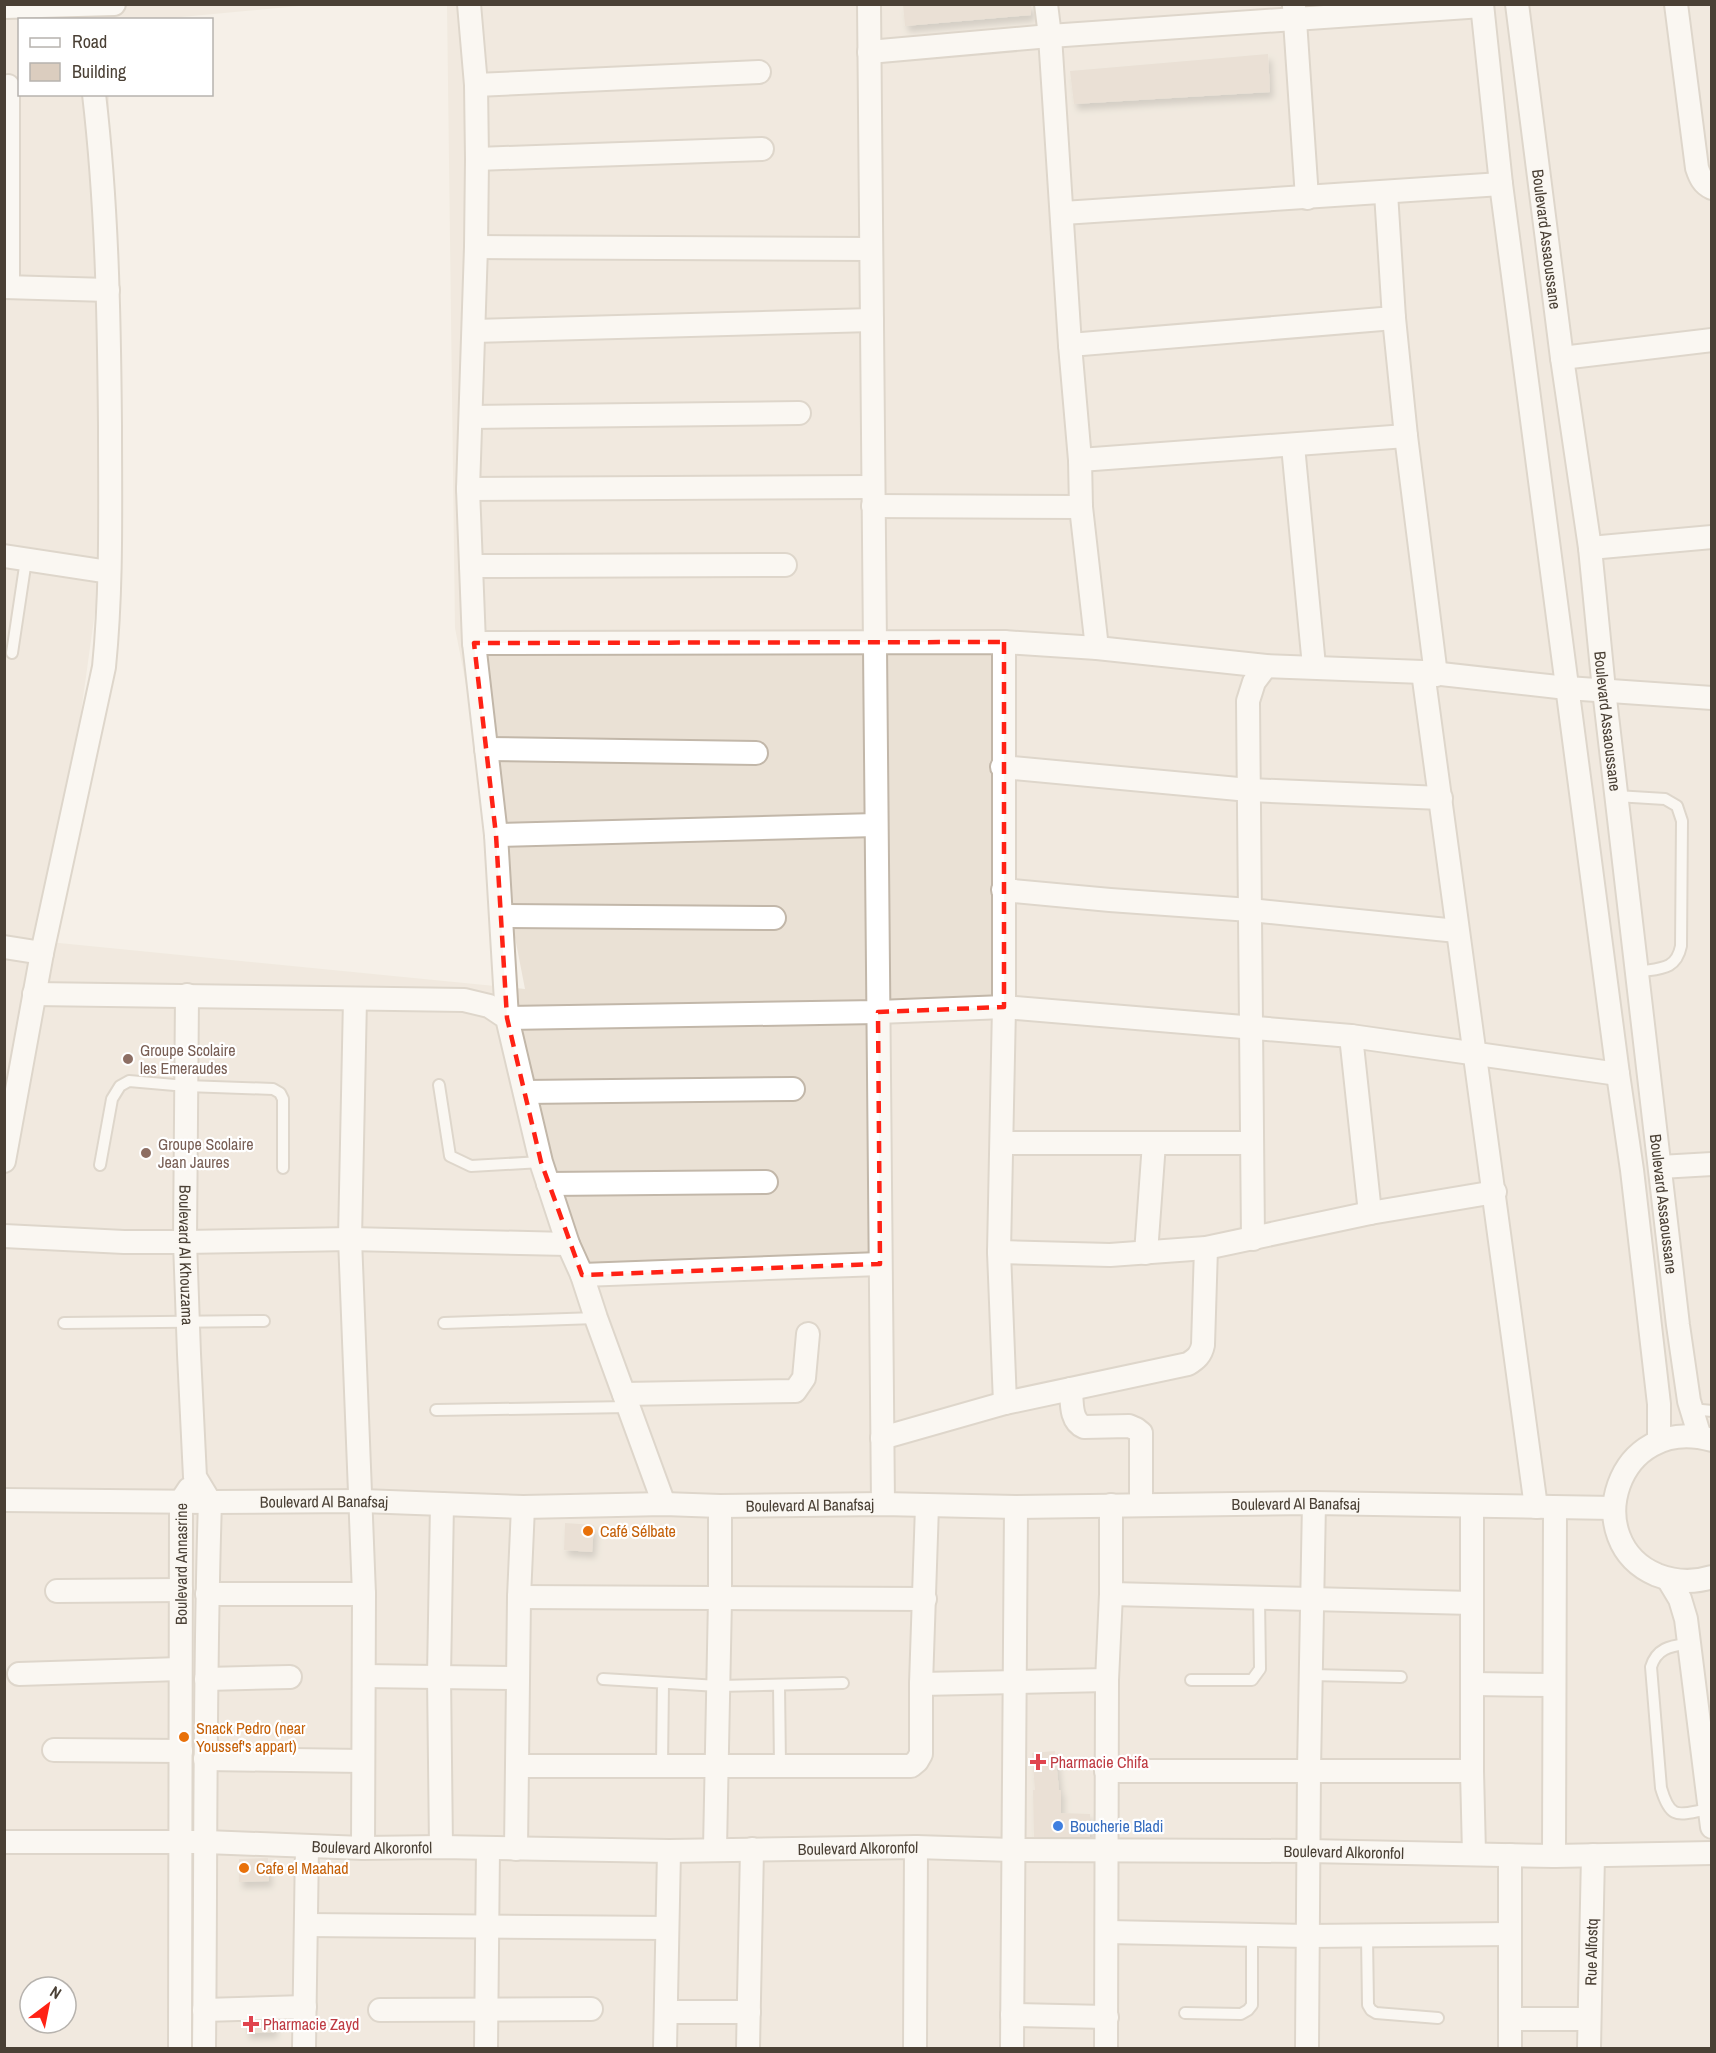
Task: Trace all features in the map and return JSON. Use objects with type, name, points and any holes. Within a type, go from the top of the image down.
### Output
[{"type":"street","points":[[4,7],[114,4]]},
{"type":"street","points":[[469,4],[476,85],[477,159],[468,489],[474,643],[496,835],[507,1018],[548,1184],[664,1504]]},
{"type":"street","points":[[869,4],[883,1504]]},
{"type":"street","points":[[1046,4],[1063,213],[1070,345],[1080,460],[1081,507],[1097,648]]},
{"type":"street","name":"Boulevard Assaoussane","points":[[1517,4],[1562,358],[1590,548],[1616,796],[1678,1324],[1702,1410],[1706,1439]]},
{"type":"street","points":[[1676,4],[1698,168],[1700,178],[1706,186],[1712,188]]},
{"type":"street","points":[[870,52],[1294,12],[1482,5]]},
{"type":"street","name":"Boulevard Assaoussane","points":[[1482,5],[1501,184],[1652,1328],[1659,1404],[1659,1441]]},
{"type":"street","points":[[1294,12],[1307,198]]},
{"type":"street","points":[[476,85],[759,72]]},
{"type":"street","points":[[8,86],[6,287],[108,290]]},
{"type":"street","points":[[4,1161],[42,953],[104,668],[109,622],[108,290],[104,184],[94,96]]},
{"type":"street","points":[[477,159],[762,149]]},
{"type":"street","points":[[1063,213],[1501,184]]},
{"type":"street","points":[[1386,193],[1394,318],[1441,798],[1457,931],[1495,1192],[1546,1508],[1554,1686],[1554,1856]]},
{"type":"street","points":[[476,247],[871,249]]},
{"type":"street","points":[[1070,345],[1394,318]]},
{"type":"street","points":[[474,331],[872,320]]},
{"type":"street","points":[[1562,358],[1712,340]]},
{"type":"street","points":[[471,417],[799,413]]},
{"type":"street","points":[[1080,460],[1406,436]]},
{"type":"street","points":[[1293,446],[1314,666]]},
{"type":"street","points":[[468,489],[873,497],[1081,507]]},
{"type":"street","points":[[1590,548],[1712,537]]},
{"type":"street","points":[[15,558],[110,572]]},
{"type":"street","points":[[471,566],[785,565]]},
{"type":"street","points":[[474,643],[1004,642],[1097,648],[1266,666],[1314,666],[1429,674],[1567,688],[1712,698]]},
{"type":"street","points":[[1004,642],[1002,767],[1004,1007],[999,1252],[1005,1403]]},
{"type":"street","points":[[1253,1239],[1248,701],[1254,682],[1266,666]]},
{"type":"street","points":[[486,749],[756,753]]},
{"type":"street","points":[[1002,767],[1249,790],[1441,798]]},
{"type":"street","points":[[496,835],[876,825]]},
{"type":"street","points":[[1003,890],[1250,910],[1457,931]]},
{"type":"street","points":[[502,916],[774,918]]},
{"type":"street","points":[[4,947],[42,953]]},
{"type":"street","points":[[34,993],[464,1000],[489,1006],[507,1018],[878,1012],[1004,1007],[1351,1036],[1618,1074]]},
{"type":"street","name":"Boulevard Al Khouzama","points":[[187,995],[185,1242],[195,1477]]},
{"type":"street","points":[[355,999],[350,1239],[364,1594],[363,1848]]},
{"type":"street","points":[[1351,1036],[1370,1213]]},
{"type":"street","points":[[525,1092],[793,1089]]},
{"type":"street","points":[[1002,1143],[1252,1143]]},
{"type":"street","points":[[1146,1253],[1154,1143]]},
{"type":"street","points":[[1660,1167],[1712,1164]]},
{"type":"street","points":[[548,1184],[765,1182]]},
{"type":"street","points":[[999,1252],[1069,1255],[1146,1253],[1206,1248],[1370,1213],[1495,1192]]},
{"type":"street","points":[[4,1236],[185,1242],[350,1239],[568,1244]]},
{"type":"street","points":[[882,1438],[1005,1403],[1188,1364],[1202,1352],[1206,1248]]},
{"type":"street","points":[[582,1275],[880,1264]]},
{"type":"street","points":[[626,1400],[795,1391],[804,1378],[808,1334]]},
{"type":"street","points":[[1071,1389],[1074,1419],[1078,1424],[1084,1427],[1129,1426],[1141,1433],[1141,1504]]},
{"type":"street","points":[[1706,1439],[1679,1436],[1659,1441],[1644,1450],[1622,1475],[1616,1491],[1614,1508],[1621,1539],[1629,1552],[1646,1568],[1668,1579],[1689,1581],[1712,1577]]},
{"type":"street","name":"Boulevard Annasrine","points":[[180,2049],[181,1501],[195,1477],[210,1502],[205,1759],[204,2049]]},
{"type":"street","name":"Boulevard Al Banafsaj","points":[[4,1500],[362,1501],[523,1507],[664,1504],[720,1506],[883,1504],[1016,1507],[1314,1503],[1614,1508]]},
{"type":"street","points":[[1307,2049],[1314,1503]]},
{"type":"street","points":[[441,1847],[442,1504]]},
{"type":"street","points":[[1106,2049],[1106,1771],[1111,1505]]},
{"type":"street","points":[[715,1849],[720,1506]]},
{"type":"street","points":[[517,1766],[911,1766],[921,1754],[927,1506]]},
{"type":"street","points":[[516,1849],[519,1597],[523,1507]]},
{"type":"street","points":[[1012,2049],[1016,1507]]},
{"type":"street","points":[[1472,1507],[1474,1853]]},
{"type":"street","points":[[1668,1579],[1680,1599],[1686,1619],[1710,1818]]},
{"type":"street","points":[[57,1591],[181,1590]]},
{"type":"street","points":[[207,1594],[364,1594]]},
{"type":"street","points":[[1111,1594],[1472,1603]]},
{"type":"street","points":[[519,1597],[925,1599]]},
{"type":"street","points":[[19,1674],[180,1670]]},
{"type":"street","points":[[364,1676],[518,1678]]},
{"type":"street","points":[[206,1679],[290,1677]]},
{"type":"street","points":[[921,1684],[1107,1680]]},
{"type":"street","points":[[1472,1684],[1554,1686]]},
{"type":"street","points":[[54,1750],[181,1751]]},
{"type":"street","points":[[205,1759],[363,1761]]},
{"type":"street","points":[[1106,1771],[1309,1769],[1472,1771]]},
{"type":"street","name":"Boulevard Alkoronfol","points":[[4,1842],[206,1842],[363,1848],[669,1851],[916,1847],[1012,1850],[1474,1853],[1554,1856],[1712,1852]]},
{"type":"street","points":[[304,2049],[307,1846]]},
{"type":"street","points":[[915,2049],[916,1847]]},
{"type":"street","points":[[486,2049],[488,1849]]},
{"type":"street","points":[[748,2049],[752,1849]]},
{"type":"street","points":[[665,2049],[669,1851]]},
{"type":"street","points":[[1510,1855],[1510,2049]]},
{"type":"street","name":"Rue Alfostq","points":[[1589,2049],[1593,1855]]},
{"type":"street","points":[[306,1925],[667,1929]]},
{"type":"street","points":[[1107,1932],[1308,1936],[1510,1934]]},
{"type":"street","points":[[204,2010],[305,2007]]},
{"type":"street","points":[[380,2010],[591,2009]]},
{"type":"street","points":[[666,2012],[749,2012]]},
{"type":"street","points":[[1012,2015],[1107,2017]]},
{"type":"street","points":[[1510,2019],[1589,2019]]},
{"type":"lane","points":[[12,653],[15,558]]},
{"type":"lane","points":[[1616,796],[1665,799],[1677,807],[1682,821],[1681,946],[1678,959],[1670,966],[1637,972]]},
{"type":"lane","points":[[100,1165],[112,1100],[120,1086],[129,1081],[186,1086],[273,1089],[280,1093],[283,1100],[283,1168]]},
{"type":"lane","points":[[439,1085],[450,1156],[471,1166],[541,1162]]},
{"type":"lane","points":[[444,1323],[596,1318]]},
{"type":"lane","points":[[64,1323],[264,1321]]},
{"type":"lane","points":[[436,1410],[626,1400]]},
{"type":"lane","points":[[1191,1680],[1252,1680],[1257,1676],[1260,1669],[1259,1598]]},
{"type":"lane","points":[[1690,1643],[1667,1647],[1660,1651],[1651,1666],[1661,1788],[1666,1806],[1672,1812],[1710,1818]]},
{"type":"lane","points":[[1311,1675],[1401,1677]]},
{"type":"lane","points":[[603,1679],[718,1686],[843,1683]]},
{"type":"lane","points":[[662,1765],[663,1683]]},
{"type":"lane","points":[[779,1685],[780,1766]]},
{"type":"lane","points":[[1185,2013],[1241,2014],[1248,2010],[1252,2005],[1252,1935]]},
{"type":"lane","points":[[1367,1936],[1368,2006],[1371,2010],[1376,2013],[1438,2019]]},
{"type":"highlighted area","points":[[1004,642],[1004,1007],[878,1012],[880,1264],[582,1275],[541,1162],[507,1018],[496,835],[474,643]]},
{"type":"shaded area","points":[[5,5],[309,5],[171,18],[18,18],[18,96],[109,96],[105,540],[49,942],[525,989],[455,628],[447,5],[1711,5],[1711,2048],[5,2048]]},
{"type":"building","points":[[903,4],[1031,4],[1031,15],[905,26]]},
{"type":"building","points":[[1268,54],[1270,92],[1074,104],[1070,71]]},
{"type":"building","points":[[565,1523],[594,1525],[592,1552],[564,1550]]},
{"type":"building","points":[[1055,1751],[1059,1790],[1061,1790],[1061,1813],[1090,1814],[1090,1837],[1034,1837],[1033,1790],[1035,1790],[1032,1753]]},
{"type":"building","points":[[268,1858],[269,1881],[239,1882],[239,1859]]},
{"type":"building","points":[[274,2021],[274,2032],[246,2033],[246,2022]]},
{"type":"place","name":"Groupe Scolaire les Emeraudes","points":[[128,1059]]},
{"type":"place","name":"Groupe Scolaire Jean Jaures","points":[[146,1153]]},
{"type":"place","name":"Café Sélbate","points":[[588,1531]]},
{"type":"place","name":"Snack Pedro (near Youssef's appart)","points":[[184,1737]]},
{"type":"place","name":"Pharmacie Chifa","points":[[1038,1762]]},
{"type":"place","name":"Boucherie Bladi","points":[[1058,1826]]},
{"type":"place","name":"Cafe el Maahad","points":[[244,1868]]},
{"type":"place","name":"Pharmacie Zayd","points":[[251,2024]]}]
